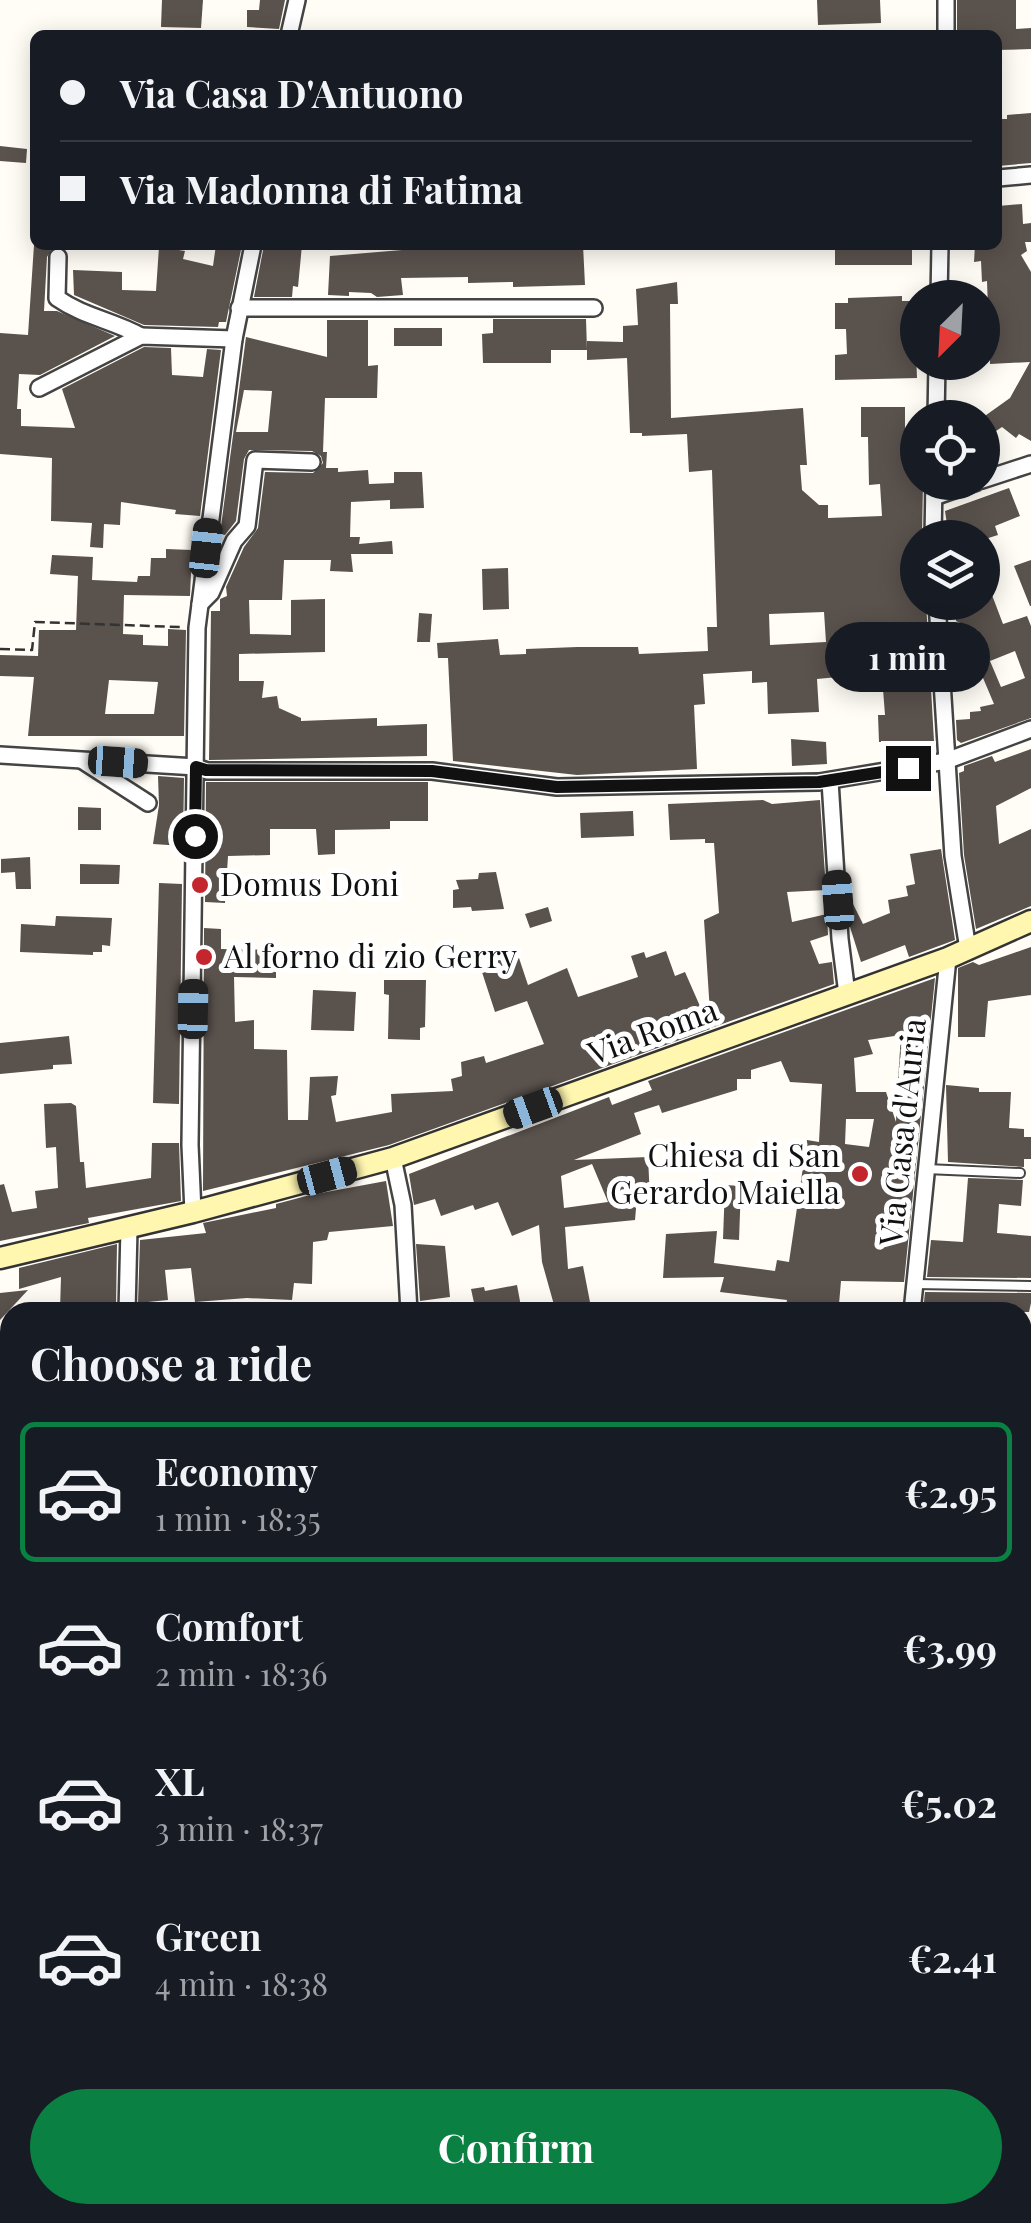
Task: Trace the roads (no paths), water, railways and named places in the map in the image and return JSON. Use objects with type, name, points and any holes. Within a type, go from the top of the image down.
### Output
[{"type":"main road","name":"Via Roma","points":[[0,1258],[194,1212],[394,1158],[958,954],[1031,921]]},
{"type":"street","points":[[290,30],[297,0]]},
{"type":"street","points":[[946,0],[946,30]]},
{"type":"street","points":[[1002,178],[1031,175]]},
{"type":"street","points":[[194,1212],[190,1145],[197,628],[234,339],[252,250]]},
{"type":"street","points":[[939,280],[940,250]]},
{"type":"street","points":[[58,257],[57,298],[79,313],[122,326],[140,336],[234,339]]},
{"type":"street","points":[[240,308],[594,308]]},
{"type":"street","points":[[39,388],[140,336]]},
{"type":"street","points":[[200,604],[211,593],[234,541],[247,526],[255,460],[312,462]]},
{"type":"street","points":[[1000,475],[1031,464]]},
{"type":"street","name":"Via Casa d'Auria","points":[[913,1302],[926,1169],[958,954],[938,620]]},
{"type":"street","points":[[0,755],[206,770],[432,771],[557,787],[830,781],[946,761],[1031,729]]},
{"type":"street","points":[[80,759],[148,802]]},
{"type":"street","points":[[830,781],[847,994]]},
{"type":"street","points":[[394,1158],[403,1206],[409,1302]]},
{"type":"street","points":[[127,1302],[129,1228]]},
{"type":"lane","points":[[926,1169],[1020,1173]]},
{"type":"lane","points":[[915,1284],[1031,1286]]},
{"type":"place","name":"Domus Doni","points":[[200,885]]},
{"type":"place","name":"Al forno di zio Gerry","points":[[204,957]]},
{"type":"place","name":"Chiesa di San Gerardo Maiella","points":[[860,1174]]}]
